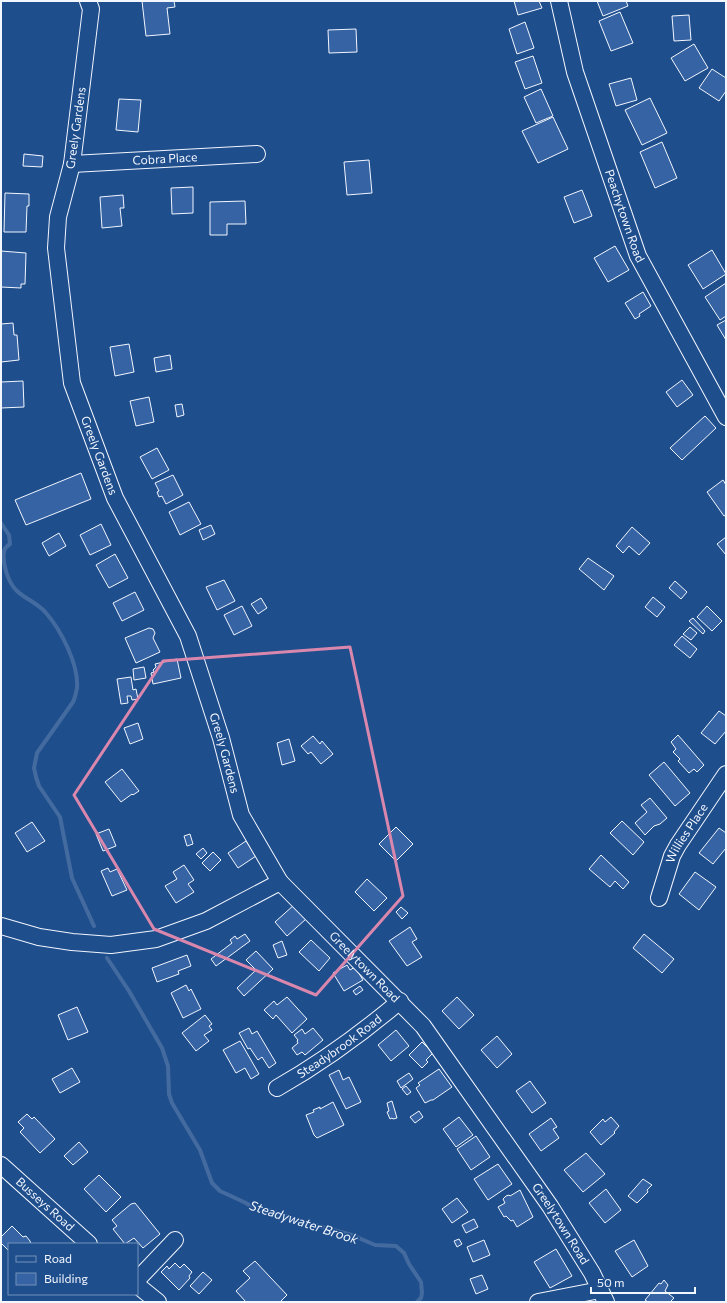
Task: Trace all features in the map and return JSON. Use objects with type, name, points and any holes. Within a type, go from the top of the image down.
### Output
[{"type":"street","name":"Greely Gardens","points":[[88,1],[91,9],[72,164],[58,217],[56,248],[72,383],[115,498],[188,636],[221,738],[242,815],[280,882]]},
{"type":"street","name":"Peachytown Road","points":[[559,1],[576,72],[638,256],[726,417]]},
{"type":"street","name":"Cobra Place","points":[[72,164],[257,154]]},
{"type":"street","name":"Willies Place","points":[[659,898],[670,862],[678,845],[726,774]]},
{"type":"street","points":[[1,926],[39,936],[72,942],[111,945],[156,939],[206,922],[280,882]]},
{"type":"street","name":"Greelytown Road","points":[[280,882],[400,1001],[423,1026],[550,1206],[592,1273],[603,1296]]},
{"type":"street","name":"Steadybrook Road","points":[[277,1088],[305,1072],[365,1031],[400,1001]]},
{"type":"street","name":"Busseys Road","points":[[1,1165],[88,1243]]},
{"type":"street","points":[[138,1279],[175,1240]]},
{"type":"street","points":[[138,1286],[158,1302]]},
{"type":"street","points":[[538,1302],[603,1296]]},
{"type":"highlighted area","points":[[350,647],[403,896],[316,995],[154,929],[74,795],[163,661]]},
{"type":"building","points":[[142,1],[174,1],[175,7],[167,8],[170,34],[146,36]]},
{"type":"building","points":[[514,1],[539,1],[542,8],[518,15]]},
{"type":"building","points":[[597,1],[626,1],[628,6],[603,16]]},
{"type":"building","points":[[620,12],[633,43],[611,51],[599,21]]},
{"type":"building","points":[[689,15],[691,40],[674,41],[672,16]]},
{"type":"building","points":[[525,22],[534,48],[517,54],[509,29]]},
{"type":"building","points":[[356,29],[357,52],[329,53],[328,30]]},
{"type":"building","points":[[694,44],[708,68],[685,81],[671,58]]},
{"type":"building","points":[[533,56],[542,83],[525,89],[515,62]]},
{"type":"building","points":[[712,69],[726,78],[726,91],[719,101],[699,88]]},
{"type":"building","points":[[631,78],[637,100],[616,106],[609,84]]},
{"type":"building","points":[[541,89],[553,116],[536,123],[524,97]]},
{"type":"building","points":[[650,98],[667,133],[642,145],[625,110]]},
{"type":"building","points":[[119,99],[141,100],[138,132],[116,130]]},
{"type":"building","points":[[553,117],[568,149],[538,163],[522,131]]},
{"type":"building","points":[[662,142],[677,178],[655,188],[640,152]]},
{"type":"building","points":[[24,154],[43,156],[42,167],[23,166]]},
{"type":"building","points":[[369,160],[372,193],[347,195],[344,162]]},
{"type":"building","points":[[193,187],[193,213],[172,214],[171,188]]},
{"type":"building","points":[[582,190],[592,216],[574,223],[564,197]]},
{"type":"building","points":[[5,193],[29,194],[26,232],[4,232]]},
{"type":"building","points":[[123,195],[124,208],[120,208],[122,226],[102,228],[100,197]]},
{"type":"building","points":[[245,201],[246,224],[227,224],[227,235],[210,235],[210,202]]},
{"type":"building","points":[[615,246],[629,270],[608,282],[594,258]]},
{"type":"building","points":[[712,250],[726,274],[703,289],[688,265]]},
{"type":"building","points":[[1,251],[26,253],[25,284],[21,284],[21,288],[1,287]]},
{"type":"building","points":[[726,283],[726,316],[720,320],[705,297]]},
{"type":"building","points":[[643,292],[651,306],[639,314],[640,316],[635,319],[625,303]]},
{"type":"building","points":[[726,320],[726,340],[717,325]]},
{"type":"building","points":[[13,323],[14,335],[17,335],[19,360],[1,362],[1,324]]},
{"type":"building","points":[[129,344],[134,372],[115,376],[110,347]]},
{"type":"building","points":[[170,355],[172,369],[156,372],[154,358]]},
{"type":"building","points":[[682,380],[693,395],[677,407],[666,392]]},
{"type":"building","points":[[23,381],[24,407],[1,408],[1,382]]},
{"type":"building","points":[[149,397],[154,422],[136,426],[130,401]]},
{"type":"building","points":[[182,404],[184,415],[177,417],[175,405]]},
{"type":"building","points":[[705,416],[716,428],[682,460],[670,448]]},
{"type":"building","points":[[157,448],[169,470],[152,479],[140,457]]},
{"type":"building","points":[[81,473],[91,499],[26,525],[15,500]]},
{"type":"building","points":[[173,475],[183,495],[166,504],[162,496],[159,497],[157,492],[159,491],[155,483]]},
{"type":"building","points":[[723,480],[726,485],[726,515],[724,516],[707,492]]},
{"type":"building","points":[[189,502],[201,524],[180,535],[169,512]]},
{"type":"building","points":[[101,524],[111,545],[90,555],[80,535]]},
{"type":"building","points":[[211,525],[215,534],[203,540],[199,530]]},
{"type":"building","points":[[632,527],[650,543],[639,555],[629,546],[623,553],[616,546]]},
{"type":"building","points":[[59,533],[66,546],[49,556],[42,543]]},
{"type":"building","points":[[726,537],[726,555],[717,544]]},
{"type":"building","points":[[115,554],[128,578],[109,588],[96,565]]},
{"type":"building","points":[[588,558],[614,576],[604,590],[579,569]]},
{"type":"building","points":[[224,580],[235,601],[217,610],[206,587]]},
{"type":"building","points":[[675,581],[687,592],[681,599],[669,588]]},
{"type":"building","points":[[135,592],[144,610],[122,621],[113,603]]},
{"type":"building","points":[[653,597],[665,607],[657,617],[645,607]]},
{"type":"building","points":[[261,598],[267,608],[258,614],[251,604]]},
{"type":"building","points":[[242,606],[252,626],[234,635],[224,615]]},
{"type":"building","points":[[707,606],[722,621],[712,631],[697,617]]},
{"type":"building","points":[[693,618],[705,631],[703,634],[689,621]]},
{"type":"building","points":[[690,627],[697,633],[691,640],[683,634]]},
{"type":"building","points":[[149,628],[153,629],[155,633],[153,638],[160,652],[136,663],[125,638]]},
{"type":"building","points":[[682,636],[697,649],[690,658],[674,645]]},
{"type":"building","points":[[177,659],[181,678],[153,684],[151,673],[154,672],[153,670],[156,667],[155,664]]},
{"type":"building","points":[[144,667],[146,678],[134,680],[133,669]]},
{"type":"building","points":[[131,677],[133,690],[136,689],[138,699],[132,700],[131,696],[127,696],[128,703],[121,704],[117,679]]},
{"type":"building","points":[[719,711],[726,716],[726,731],[715,744],[701,733]]},
{"type":"building","points":[[138,723],[143,739],[130,744],[124,728]]},
{"type":"building","points":[[678,735],[704,765],[697,772],[694,769],[689,773],[678,761],[680,759],[673,752],[676,749],[671,742]]},
{"type":"building","points":[[313,736],[320,744],[322,741],[333,754],[321,764],[311,752],[308,754],[301,746]]},
{"type":"building","points":[[289,739],[295,761],[282,765],[277,743]]},
{"type":"building","points":[[664,762],[690,793],[675,806],[649,775]]},
{"type":"building","points":[[122,769],[139,791],[121,802],[105,782]]},
{"type":"building","points":[[650,798],[667,818],[660,824],[654,826],[645,835],[635,823],[647,812],[641,805]]},
{"type":"building","points":[[622,821],[644,842],[633,855],[610,833]]},
{"type":"building","points":[[32,822],[45,841],[27,852],[15,833]]},
{"type":"building","points":[[396,827],[413,844],[396,861],[379,844]]},
{"type":"building","points":[[719,828],[726,833],[726,848],[713,864],[699,853]]},
{"type":"building","points":[[109,829],[116,846],[103,851],[96,834]]},
{"type":"building","points":[[190,834],[193,844],[187,846],[184,836]]},
{"type":"building","points":[[246,841],[256,856],[238,868],[228,853]]},
{"type":"building","points":[[203,848],[207,853],[201,859],[196,854]]},
{"type":"building","points":[[213,852],[221,860],[210,871],[202,863]]},
{"type":"building","points":[[601,855],[629,882],[623,889],[615,881],[610,887],[589,869]]},
{"type":"building","points":[[184,865],[194,880],[188,884],[194,892],[176,903],[165,886],[177,879],[173,872]]},
{"type":"building","points":[[108,868],[110,872],[117,869],[127,890],[112,896],[101,871]]},
{"type":"building","points":[[695,872],[716,887],[699,910],[679,894]]},
{"type":"building","points":[[367,879],[387,898],[374,911],[355,892]]},
{"type":"building","points":[[294,905],[306,919],[287,936],[275,922]]},
{"type":"building","points":[[401,907],[408,913],[402,919],[396,912]]},
{"type":"building","points":[[410,927],[417,939],[412,942],[422,957],[407,966],[389,941]]},
{"type":"building","points":[[245,934],[250,941],[216,966],[211,959],[232,943],[230,940],[235,936],[237,939]]},
{"type":"building","points":[[644,934],[674,959],[662,973],[633,948]]},
{"type":"building","points":[[311,940],[330,958],[319,971],[299,952]]},
{"type":"building","points":[[282,941],[287,955],[278,958],[273,945]]},
{"type":"building","points":[[256,951],[273,969],[244,996],[237,988],[256,970],[246,960]]},
{"type":"building","points":[[187,955],[191,966],[178,971],[179,974],[157,982],[152,968]]},
{"type":"building","points":[[347,965],[350,970],[355,967],[363,980],[344,991],[333,973]]},
{"type":"building","points":[[186,985],[189,991],[191,989],[201,1009],[183,1018],[171,993]]},
{"type":"building","points":[[360,986],[363,990],[356,995],[353,991]]},
{"type":"building","points":[[287,997],[307,1019],[292,1033],[276,1015],[273,1019],[264,1010],[274,1001],[277,1005]]},
{"type":"building","points":[[457,997],[474,1015],[459,1029],[442,1011]]},
{"type":"building","points":[[77,1007],[88,1032],[68,1040],[58,1015]]},
{"type":"building","points":[[205,1015],[212,1024],[209,1026],[212,1030],[204,1035],[209,1041],[196,1051],[182,1033]]},
{"type":"building","points":[[249,1028],[252,1034],[257,1031],[276,1063],[269,1068],[262,1057],[258,1060],[250,1048],[248,1049],[239,1033]]},
{"type":"building","points":[[313,1028],[323,1040],[305,1055],[302,1052],[297,1055],[292,1048],[298,1043],[298,1040],[294,1035],[302,1029],[305,1034]]},
{"type":"building","points":[[396,1030],[409,1046],[391,1061],[378,1045]]},
{"type":"building","points":[[497,1036],[512,1054],[497,1068],[481,1050]]},
{"type":"building","points":[[240,1041],[259,1074],[251,1079],[245,1068],[236,1073],[223,1050]]},
{"type":"building","points":[[422,1042],[433,1053],[426,1060],[428,1062],[422,1068],[409,1055]]},
{"type":"building","points":[[72,1068],[80,1082],[60,1093],[52,1079]]},
{"type":"building","points":[[439,1069],[452,1087],[433,1100],[425,1103],[416,1088],[420,1085],[418,1083]]},
{"type":"building","points":[[339,1070],[343,1080],[349,1077],[361,1102],[346,1109],[329,1075]]},
{"type":"building","points":[[409,1073],[413,1079],[401,1088],[397,1081]]},
{"type":"building","points":[[530,1081],[546,1103],[532,1113],[516,1091]]},
{"type":"building","points":[[406,1086],[411,1092],[407,1095],[402,1089]]},
{"type":"building","points":[[392,1101],[397,1118],[390,1119],[387,1112],[389,1111],[387,1103]]},
{"type":"building","points":[[333,1102],[344,1125],[317,1138],[314,1135],[306,1115],[314,1112],[313,1110],[320,1107],[320,1109]]},
{"type":"building","points":[[419,1111],[423,1117],[415,1123],[410,1117]]},
{"type":"building","points":[[27,1114],[32,1119],[34,1117],[55,1139],[40,1153],[20,1132],[24,1128],[18,1122]]},
{"type":"building","points":[[459,1117],[473,1135],[456,1147],[443,1129]]},
{"type":"building","points":[[611,1117],[619,1126],[614,1132],[615,1133],[601,1145],[590,1132],[603,1119],[605,1122]]},
{"type":"building","points":[[551,1118],[557,1127],[553,1129],[559,1138],[541,1151],[529,1134]]},
{"type":"building","points":[[476,1136],[490,1157],[471,1170],[457,1149]]},
{"type":"building","points":[[79,1142],[88,1152],[73,1165],[64,1156]]},
{"type":"building","points":[[586,1153],[605,1174],[583,1192],[564,1170]]},
{"type":"building","points":[[498,1164],[512,1184],[488,1200],[474,1179]]},
{"type":"building","points":[[99,1175],[121,1197],[106,1212],[84,1189]]},
{"type":"building","points":[[643,1179],[652,1185],[647,1190],[648,1192],[637,1203],[628,1196]]},
{"type":"building","points":[[606,1189],[621,1210],[605,1223],[589,1203]]},
{"type":"building","points":[[520,1190],[533,1217],[517,1227],[513,1220],[511,1221],[506,1216],[504,1217],[498,1207],[505,1203],[503,1199],[506,1196],[510,1196]]},
{"type":"building","points":[[457,1198],[468,1212],[452,1223],[442,1209]]},
{"type":"building","points":[[135,1203],[160,1234],[143,1248],[134,1238],[124,1243],[113,1229],[117,1226],[112,1220],[131,1204]]},
{"type":"building","points":[[474,1219],[478,1227],[466,1233],[462,1225]]},
{"type":"building","points":[[12,1226],[23,1237],[26,1236],[31,1243],[8,1243],[8,1250],[1,1243],[1,1237]]},
{"type":"building","points":[[459,1239],[462,1244],[457,1247],[454,1241]]},
{"type":"building","points":[[484,1240],[490,1255],[473,1262],[467,1247]]},
{"type":"building","points":[[634,1240],[648,1266],[632,1277],[615,1251]]},
{"type":"building","points":[[556,1249],[572,1276],[550,1288],[534,1262]]},
{"type":"building","points":[[255,1261],[287,1295],[280,1302],[246,1302],[236,1291],[250,1278],[243,1271]]},
{"type":"building","points":[[175,1263],[180,1268],[184,1264],[192,1272],[189,1276],[190,1278],[179,1290],[161,1272],[167,1266],[169,1269]]},
{"type":"building","points":[[203,1272],[212,1280],[199,1294],[190,1286]]},
{"type":"building","points":[[482,1275],[488,1289],[476,1294],[470,1279]]},
{"type":"building","points":[[664,1280],[668,1285],[665,1291],[674,1298],[670,1302],[648,1302],[645,1300],[659,1283],[661,1284]]},
{"type":"waterway","name":"Steadywater Brook","points":[[1,523],[9,535],[10,544],[4,551],[4,561],[6,572],[11,583],[20,594],[43,610],[52,620],[68,648],[75,669],[77,688],[74,700],[37,753],[34,768],[39,786],[60,817],[72,878],[94,926]]},
{"type":"waterway","name":"Steadywater Brook","points":[[107,958],[129,991],[162,1048],[168,1066],[169,1094],[172,1103],[200,1150],[212,1183],[220,1191],[252,1207],[263,1208],[297,1220],[352,1235],[375,1245],[396,1246],[404,1253],[409,1264],[421,1282],[422,1293],[421,1298],[417,1302]]}]
